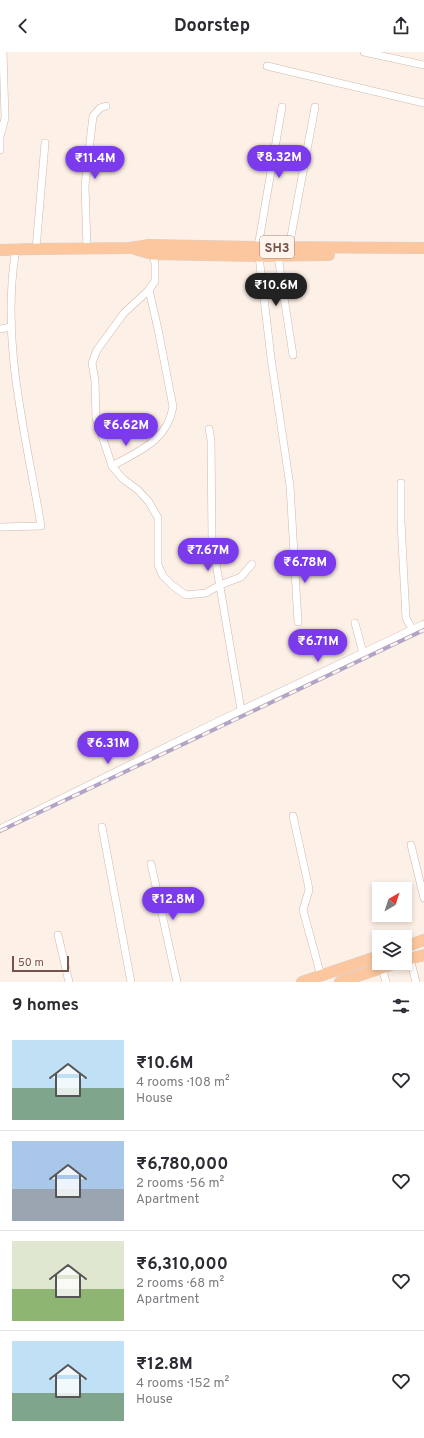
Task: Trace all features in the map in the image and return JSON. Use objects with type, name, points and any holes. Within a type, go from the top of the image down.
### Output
[{"type":"main road","name":"SH3","points":[[0,250],[130,248],[150,245],[259,252],[278,255],[424,256]]},
{"type":"main road","name":"SH3","points":[[130,248],[152,254],[259,252],[289,247],[424,248]]},
{"type":"main road","points":[[412,944],[424,940]]},
{"type":"main road","points":[[412,958],[424,955]]},
{"type":"main road","points":[[302,982],[372,958]]},
{"type":"main road","points":[[340,982],[364,978],[377,970]]},
{"type":"street","points":[[364,52],[424,65]]},
{"type":"street","points":[[0,150],[0,137],[5,118],[2,55]]},
{"type":"street","points":[[267,66],[424,103]]},
{"type":"street","points":[[87,248],[85,186],[93,116],[100,108],[106,106]]},
{"type":"street","points":[[282,107],[259,252],[271,358],[290,486],[298,622]]},
{"type":"street","points":[[289,247],[315,107]]},
{"type":"street","points":[[36,249],[45,143]]},
{"type":"street","points":[[0,527],[41,526],[18,402],[11,327],[12,273],[16,249]]},
{"type":"street","points":[[152,254],[155,263],[155,281],[149,290],[124,314],[97,350],[92,363],[95,380],[96,418],[112,466],[122,479],[138,490],[150,502],[158,518],[158,565],[163,576],[173,586],[186,595],[206,593],[241,576],[252,564]]},
{"type":"street","points":[[278,255],[293,355]]},
{"type":"street","points":[[112,466],[149,445],[166,429],[171,418],[173,407],[149,290]]},
{"type":"street","points":[[0,328],[11,327]]},
{"type":"street","points":[[209,429],[211,440],[212,540],[241,710]]},
{"type":"street","points":[[401,484],[401,522],[406,618],[412,629]]},
{"type":"street","points":[[355,623],[363,653]]},
{"type":"street","points":[[0,829],[241,710],[424,624]]},
{"type":"street","points":[[292,816],[309,890],[303,910],[321,976]]},
{"type":"street","points":[[102,827],[131,982]]},
{"type":"street","points":[[411,845],[424,898]]},
{"type":"street","points":[[151,864],[177,982]]},
{"type":"street","points":[[58,935],[69,982]]},
{"type":"street","points":[[383,970],[386,982]]},
{"type":"street","points":[[412,970],[416,982]]},
{"type":"railway","points":[[0,831],[424,630]]}]
